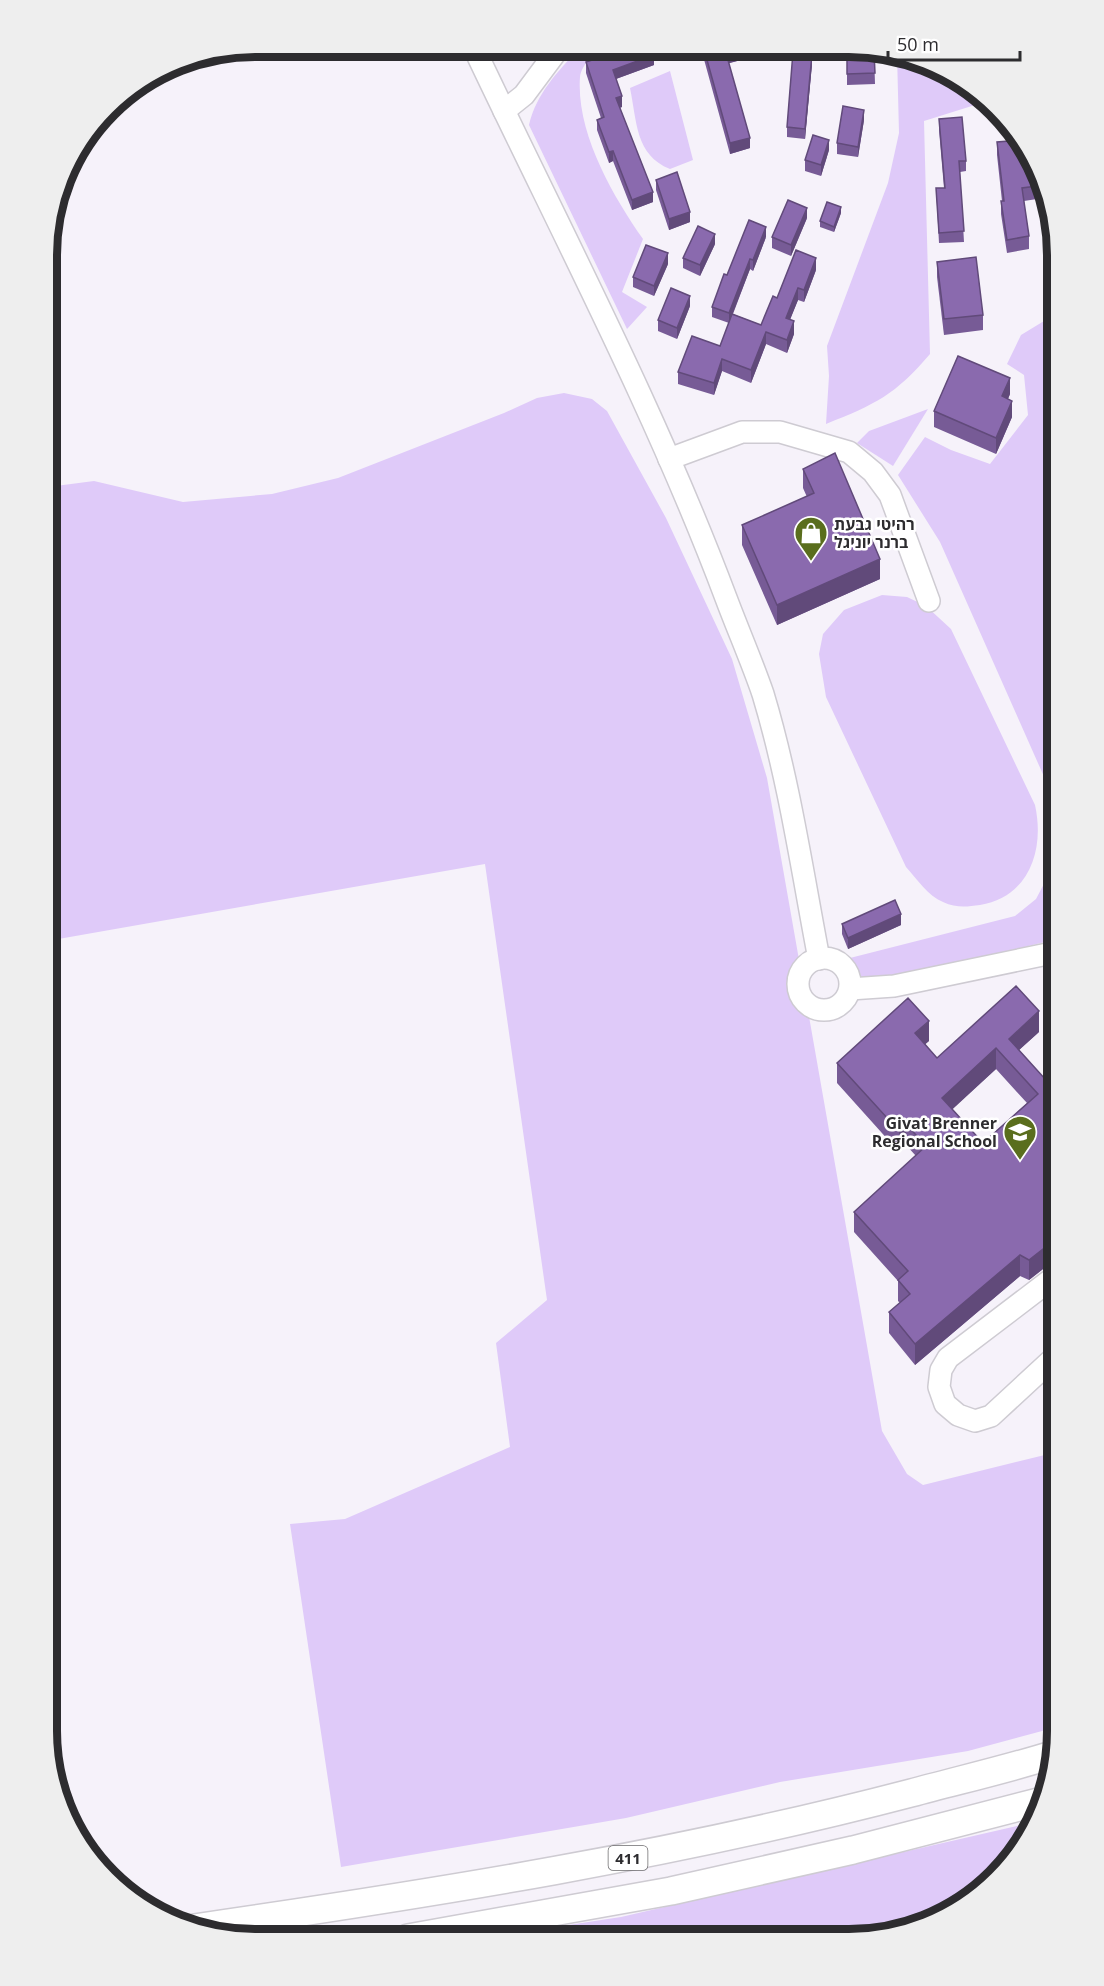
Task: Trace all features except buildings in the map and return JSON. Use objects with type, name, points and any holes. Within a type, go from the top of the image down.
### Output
[{"type":"main road","name":"411","points":[[217,1925],[432,1894],[651,1853],[844,1810],[1007,1769],[1045,1757]]},
{"type":"main road","points":[[457,1929],[682,1888],[853,1850],[1033,1803]]},
{"type":"street","points":[[478,57],[669,459],[696,520],[762,692],[785,771],[790,812],[819,958]]},
{"type":"street","points":[[504,111],[524,95],[552,57]]},
{"type":"street","points":[[669,459],[742,432],[780,432],[849,453],[873,472],[890,495],[929,601]]},
{"type":"street","points":[[850,989],[894,986],[1047,954]]},
{"type":"street","points":[[819,958],[836,961],[843,966],[850,981],[850,989],[846,997],[834,1008],[817,1009],[804,999],[800,992],[800,975],[811,962],[819,958]]},
{"type":"street","points":[[1047,1283],[948,1359],[941,1370],[939,1387],[945,1404],[958,1415],[975,1421],[991,1416],[1047,1364]]},
{"type":"shaded area","points":[[572,57],[590,57],[580,77],[580,98],[590,142],[609,184],[643,239],[622,292],[647,307],[627,329],[529,125],[542,93]]},
{"type":"shaded area","points":[[897,64],[937,77],[976,103],[924,121],[930,354],[918,368],[884,397],[826,424],[829,376],[827,346],[888,183],[899,133]]},
{"type":"shaded area","points":[[670,71],[693,160],[670,169],[659,163],[644,146],[630,88]]},
{"type":"shaded area","points":[[1044,321],[1047,325],[1047,783],[940,542],[898,475],[925,437],[951,450],[990,464],[1028,415],[1024,375],[1007,364],[1021,335]]},
{"type":"shaded area","points":[[564,393],[592,399],[607,411],[666,518],[732,659],[767,778],[882,1431],[907,1474],[923,1485],[1047,1454],[1047,1730],[968,1751],[780,1782],[626,1818],[341,1867],[290,1524],[345,1519],[510,1447],[496,1343],[547,1300],[485,864],[57,939],[57,486],[94,481],[183,502],[272,494],[338,478],[537,398]]},
{"type":"shaded area","points":[[928,409],[893,466],[857,443],[869,431]]},
{"type":"shaded area","points":[[882,595],[907,597],[926,606],[951,629],[1035,805],[1038,838],[1030,869],[1022,882],[997,900],[970,906],[948,904],[928,891],[906,867],[826,697],[819,654],[823,634],[844,610]]},
{"type":"shaded area","points":[[1047,878],[1047,941],[897,978],[857,980],[856,971],[846,959],[1015,916],[1036,899]]},
{"type":"shaded area","points":[[1024,1824],[1006,1852],[980,1880],[937,1909],[900,1922],[849,1929],[543,1929],[621,1917]]},
{"type":"place","name":"רהיטי גבעת ברנר יוניגל","points":[[811,562]]},
{"type":"place","name":"Givat Brenner Regional School","points":[[1020,1161]]}]
